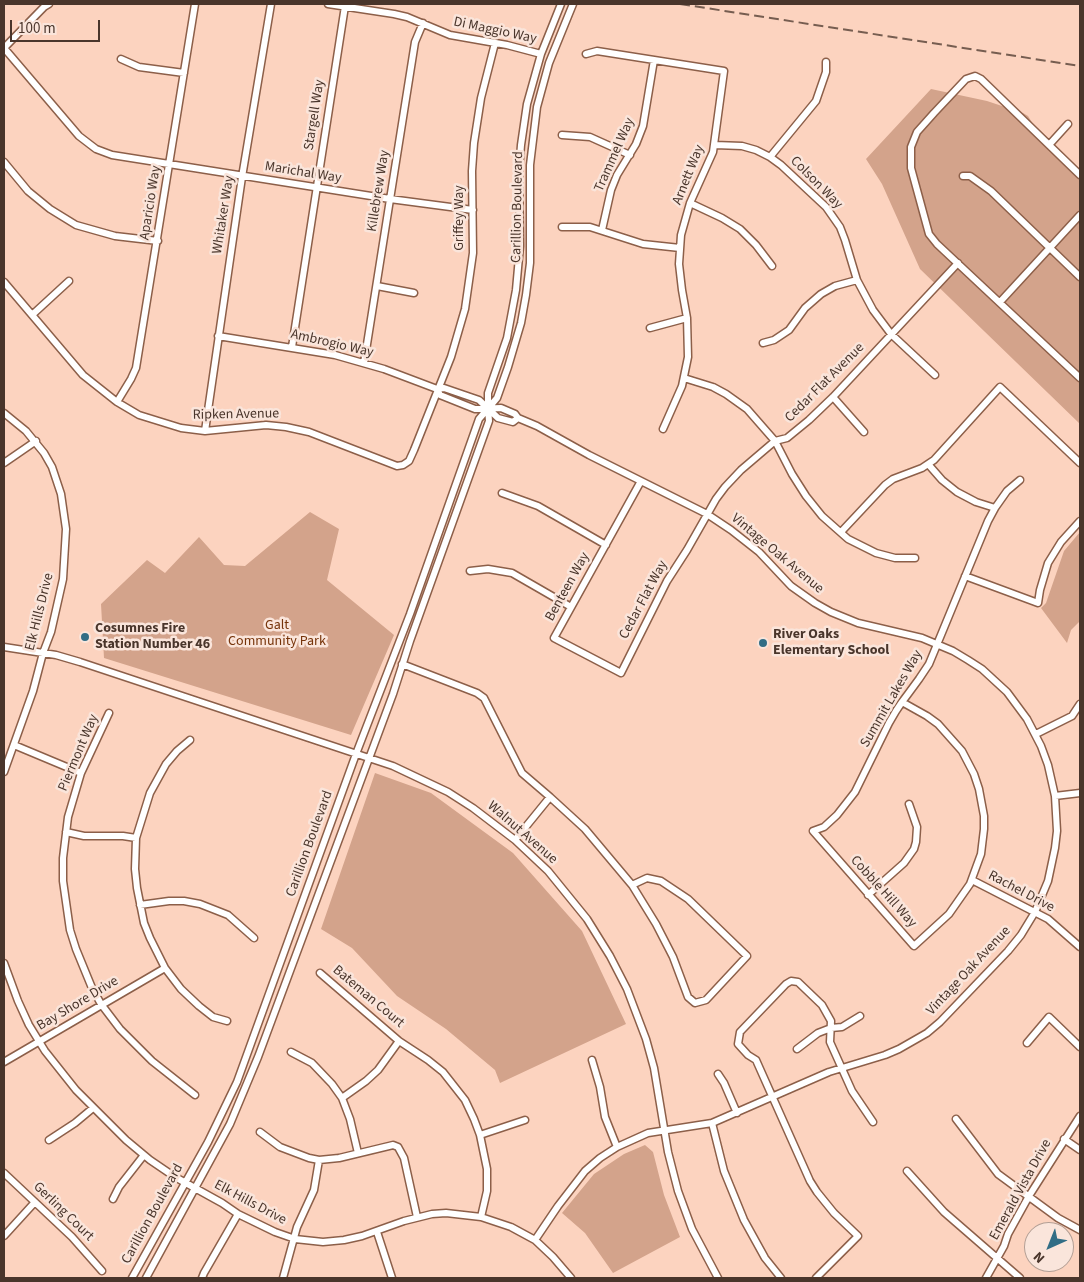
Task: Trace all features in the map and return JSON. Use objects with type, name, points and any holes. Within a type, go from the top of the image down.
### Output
[{"type":"street","points":[[4,48],[49,4]]},
{"type":"street","name":"Aparicio Way","points":[[117,402],[136,368],[158,242],[195,4]]},
{"type":"street","name":"Whitaker Way","points":[[205,430],[242,177],[271,4]]},
{"type":"street","name":"Di Maggio Way","points":[[328,4],[394,14],[450,35],[495,42],[541,54]]},
{"type":"street","name":"Carillion Boulevard","points":[[146,1278],[230,1124],[255,1065],[333,850],[369,758],[489,421],[488,393],[507,338],[516,290],[520,246],[519,190],[521,145],[527,104],[541,54],[561,4]]},
{"type":"street","name":"Carillion Boulevard","points":[[132,1278],[217,1125],[237,1082],[356,754],[410,614],[479,419],[497,398],[521,323],[530,263],[529,200],[533,132],[549,63],[573,4]]},
{"type":"street","name":"Stargell Way","points":[[292,347],[345,6]]},
{"type":"street","name":"Killebrew Way","points":[[364,363],[415,42],[423,24]]},
{"type":"street","name":"Griffey Way","points":[[437,389],[451,357],[468,293],[473,253],[472,171],[476,128],[481,98],[495,42]]},
{"type":"street","name":"Marichal Way","points":[[4,48],[79,136],[96,148],[112,155],[242,177],[473,210]]},
{"type":"street","points":[[586,54],[597,51],[654,60]]},
{"type":"street","points":[[120,59],[139,67],[184,73]]},
{"type":"street","name":"Arnett Way","points":[[654,60],[724,71],[714,145],[709,163],[690,202],[683,226],[680,248],[680,279],[688,318],[689,348],[684,378],[663,429]]},
{"type":"street","name":"Trammel Way","points":[[602,230],[611,190],[617,175],[640,135],[645,117],[654,60]]},
{"type":"street","points":[[770,157],[816,101],[826,72],[826,62]]},
{"type":"street","points":[[1080,175],[981,79],[975,76],[966,79],[917,132],[912,147],[911,168],[929,234],[1080,378]]},
{"type":"street","points":[[1049,145],[1068,124]]},
{"type":"street","points":[[562,135],[590,136],[630,155]]},
{"type":"street","name":"Colson Way","points":[[714,145],[742,146],[770,157],[818,199],[832,215],[845,240],[857,280],[872,310],[891,334],[935,375]]},
{"type":"street","points":[[4,162],[28,191],[50,209],[76,225],[115,236],[158,242]]},
{"type":"street","points":[[963,176],[970,176],[991,190],[1080,277]]},
{"type":"street","points":[[690,202],[740,229],[756,245],[772,266]]},
{"type":"street","points":[[1000,302],[1080,216]]},
{"type":"street","points":[[562,226],[602,230],[643,244],[680,248]]},
{"type":"street","name":"Cedar Flat Avenue","points":[[707,514],[732,478],[775,441],[787,438],[809,420],[833,397],[958,263]]},
{"type":"street","points":[[32,315],[70,280]]},
{"type":"street","points":[[763,343],[774,340],[789,330],[805,308],[821,294],[835,286],[857,280]]},
{"type":"street","name":"Ripken Avenue","points":[[4,282],[84,375],[117,402],[139,415],[181,428],[205,430],[266,425],[286,427],[310,432],[397,466],[403,465],[408,461],[414,450],[437,389]]},
{"type":"street","points":[[377,286],[414,293]]},
{"type":"street","points":[[650,328],[688,318]]},
{"type":"street","name":"Ambrogio Way","points":[[218,336],[335,355],[364,363],[437,389],[444,388],[479,400],[488,408]]},
{"type":"street","points":[[684,378],[713,386],[737,401],[755,417],[775,441],[806,496],[822,516],[841,532],[858,545],[876,553],[895,558],[915,558]]},
{"type":"street","points":[[841,532],[885,484],[928,464],[939,456],[1000,387],[1080,463]]},
{"type":"street","points":[[833,397],[864,432]]},
{"type":"street","name":"Vintage Oak Avenue","points":[[488,408],[498,418],[513,422],[518,418],[537,426],[589,455],[707,514],[750,544],[791,586],[831,612],[858,623],[906,634],[937,644],[968,660],[995,680],[1017,705],[1036,734],[1048,765],[1055,796],[1057,831],[1048,881],[1035,912],[1021,935],[949,1013],[927,1033],[885,1055],[842,1068],[737,1113],[712,1122],[648,1133],[617,1147],[600,1158],[585,1172],[562,1200],[535,1240]]},
{"type":"street","name":"Elk Hills Drive","points":[[4,413],[36,441],[44,453],[56,477],[64,508],[66,529],[65,555],[59,599],[51,632],[43,653],[33,691],[4,772]]},
{"type":"street","points":[[4,463],[36,441]]},
{"type":"street","points":[[928,464],[942,480],[957,492],[976,502],[995,508]]},
{"type":"street","name":"Summit Lakes Way","points":[[813,831],[824,827],[837,815],[855,792],[882,737],[902,702],[924,672],[995,508],[1007,492],[1020,480]]},
{"type":"street","name":"Benteen Way","points":[[621,674],[554,638],[641,481]]},
{"type":"street","points":[[502,494],[538,506],[606,545]]},
{"type":"street","name":"Cedar Flat Way","points":[[621,674],[667,580],[687,550],[707,514]]},
{"type":"street","points":[[965,576],[1038,603],[1048,563],[1061,542],[1080,521]]},
{"type":"street","points":[[470,571],[488,569],[512,573],[571,607]]},
{"type":"street","name":"Walnut Avenue","points":[[4,647],[43,653],[80,662],[400,769],[448,792],[473,808],[515,840],[548,871],[568,894],[602,943],[621,976],[639,1017],[654,1068],[672,1172],[684,1210],[703,1253],[718,1278]]},
{"type":"street","points":[[402,664],[477,693],[484,698],[522,773],[585,829],[632,885],[661,932],[673,956],[688,997],[695,1003],[706,1000],[747,956],[688,899],[676,890],[661,882],[647,878],[632,885]]},
{"type":"street","name":"Cobble Hill Way","points":[[813,831],[914,946],[949,914],[964,894],[972,880],[981,854],[984,829],[982,802],[974,774],[962,752],[946,732],[927,716],[902,702]]},
{"type":"street","points":[[1036,734],[1072,716],[1080,704]]},
{"type":"street","name":"Piermont Way","points":[[109,713],[73,794],[66,832],[63,881],[70,930],[84,968],[101,1004],[131,1042],[195,1095]]},
{"type":"street","points":[[190,740],[177,751],[150,793],[136,838],[135,869],[140,905],[150,938],[165,968],[199,1006],[213,1017],[227,1021]]},
{"type":"street","points":[[14,745],[81,773]]},
{"type":"street","points":[[1055,796],[1080,793]]},
{"type":"street","points":[[515,840],[550,797]]},
{"type":"street","points":[[868,895],[904,863],[914,849],[917,827],[909,804]]},
{"type":"street","points":[[66,832],[84,836],[136,838]]},
{"type":"street","name":"Rachel Drive","points":[[972,880],[1058,926],[1080,947]]},
{"type":"street","points":[[140,905],[184,900],[200,904],[228,915],[254,938]]},
{"type":"street","name":"Elk Hills Drive","points":[[4,963],[18,1001],[40,1042],[62,1073],[93,1108],[144,1155],[185,1183],[238,1214],[275,1232],[295,1239],[323,1242],[344,1240],[377,1232],[417,1217],[446,1213],[481,1216],[511,1227],[535,1240],[571,1278]]},
{"type":"street","name":"Bay Shore Drive","points":[[4,1062],[165,968]]},
{"type":"street","name":"Bateman Court","points":[[320,973],[399,1041],[443,1072],[465,1100],[480,1135],[488,1169],[487,1191],[481,1216]]},
{"type":"street","points":[[816,1278],[858,1236],[834,1213],[810,1181],[756,1060],[748,1055],[738,1044],[740,1032],[786,984],[791,981],[798,982],[822,1005],[831,1021],[830,1042],[852,1091],[873,1122]]},
{"type":"street","points":[[797,1049],[818,1034],[831,1028],[842,1027],[860,1016]]},
{"type":"street","points":[[1027,1043],[1049,1017],[1080,1047]]},
{"type":"street","points":[[342,1098],[378,1070],[399,1041]]},
{"type":"street","points":[[291,1052],[312,1064],[323,1074],[342,1098],[350,1119],[358,1153]]},
{"type":"street","points":[[592,1060],[600,1087],[605,1118],[617,1147]]},
{"type":"street","points":[[718,1074],[737,1113]]},
{"type":"street","points":[[49,1140],[75,1123],[93,1108]]},
{"type":"street","name":"Emerald Vista Drive","points":[[986,1278],[998,1259],[1008,1234],[1029,1196],[1080,1116]]},
{"type":"street","points":[[956,1119],[994,1169],[1005,1179],[1058,1218],[1080,1230]]},
{"type":"street","points":[[480,1135],[525,1120]]},
{"type":"street","points":[[712,1122],[724,1171],[744,1220],[765,1258],[781,1278]]},
{"type":"street","points":[[260,1132],[280,1147],[296,1154],[320,1160],[393,1145],[398,1146],[404,1158],[417,1217]]},
{"type":"street","points":[[1064,1139],[1080,1150]]},
{"type":"street","points":[[113,1199],[119,1187],[144,1155]]},
{"type":"street","points":[[283,1278],[297,1227],[314,1190],[320,1160]]},
{"type":"street","points":[[906,1171],[944,1212],[1020,1278]]},
{"type":"street","name":"Gerling Court","points":[[4,1173],[72,1237],[102,1271]]},
{"type":"street","points":[[4,1236],[35,1202]]},
{"type":"street","points":[[202,1278],[238,1214]]},
{"type":"street","points":[[377,1232],[392,1278]]},
{"type":"green space","points":[[931,89],[987,101],[1023,113],[1028,116],[1036,129],[1080,170],[1080,424],[920,269],[882,184],[866,159]]},
{"type":"green space","name":"Galt Community Park","points":[[310,512],[339,529],[327,580],[394,635],[351,735],[104,658],[101,604],[147,560],[165,573],[199,537],[224,565],[245,566]]},
{"type":"green space","points":[[1080,532],[1080,621],[1071,630],[1067,643],[1041,608],[1046,603],[1064,551]]},
{"type":"green space","points":[[375,773],[431,793],[513,853],[582,931],[626,1024],[500,1083],[495,1070],[446,1029],[397,996],[352,948],[321,929]]},
{"type":"green space","points":[[645,1145],[653,1152],[664,1195],[680,1237],[613,1273],[585,1233],[562,1213],[594,1174],[624,1154]]},
{"type":"railway","points":[[680,4],[1080,66]]},
{"type":"place","name":"Cosumnes Fire Station Number 46","points":[[85,637]]},
{"type":"place","name":"River Oaks Elementary School","points":[[763,643]]}]
